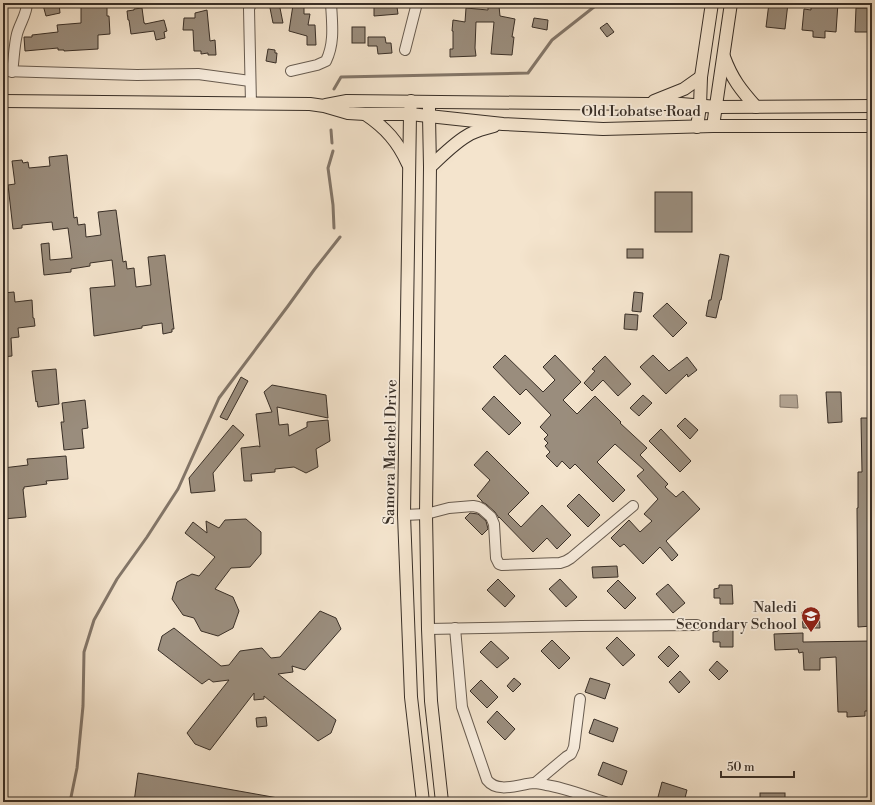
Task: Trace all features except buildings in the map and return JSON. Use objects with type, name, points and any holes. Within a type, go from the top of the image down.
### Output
[{"type":"main road","points":[[697,127],[700,106],[701,78],[712,3]]},
{"type":"main road","points":[[713,126],[731,3]]},
{"type":"main road","points":[[723,56],[734,80],[756,106]]},
{"type":"main road","points":[[647,104],[684,89],[701,78]]},
{"type":"main road","points":[[3,101],[310,104],[324,106]]},
{"type":"main road","name":"Old Lobatse Road","points":[[324,106],[347,101],[411,101],[681,104],[716,107],[872,106]]},
{"type":"main road","name":"Samora Machel Drive","points":[[411,101],[404,515],[411,697],[422,802]]},
{"type":"main road","points":[[429,102],[430,167],[426,514],[428,629],[431,701],[442,802]]},
{"type":"main road","name":"Old Lobatse Road","points":[[324,106],[348,113],[410,114],[503,124],[603,129],[713,126],[872,126]]},
{"type":"main road","points":[[365,114],[377,122],[392,137],[404,154],[410,166]]},
{"type":"main road","points":[[430,167],[458,141],[483,128],[503,124]]},
{"type":"street","points":[[27,3],[8,71],[138,75],[198,74],[250,81]]},
{"type":"street","points":[[251,3],[249,9],[251,104]]},
{"type":"street","points":[[291,71],[317,65],[326,61],[333,36],[331,3]]},
{"type":"street","points":[[405,50],[418,3]]},
{"type":"street","points":[[404,515],[426,514],[449,508],[478,507],[493,520],[496,558],[498,564],[560,563],[571,558],[633,506]]},
{"type":"street","points":[[428,629],[697,624]]},
{"type":"street","points":[[455,628],[462,708],[487,780],[490,784],[501,787],[535,783],[562,788],[605,802]]},
{"type":"street","points":[[535,783],[570,754],[574,747],[580,699]]},
{"type":"shaded area","points":[[780,395],[797,395],[798,408],[780,407]]},
{"type":"waterway","points":[[334,89],[341,77],[528,73],[552,40],[599,3]]},
{"type":"waterway","points":[[331,130],[332,143]]},
{"type":"waterway","points":[[333,151],[328,168],[333,205],[334,228]]},
{"type":"waterway","points":[[70,802],[77,768],[83,706],[84,652],[94,620],[117,579],[147,537],[178,489],[219,398],[340,237]]},
{"type":"place","name":"Naledi Secondary School","points":[[811,633]]}]
